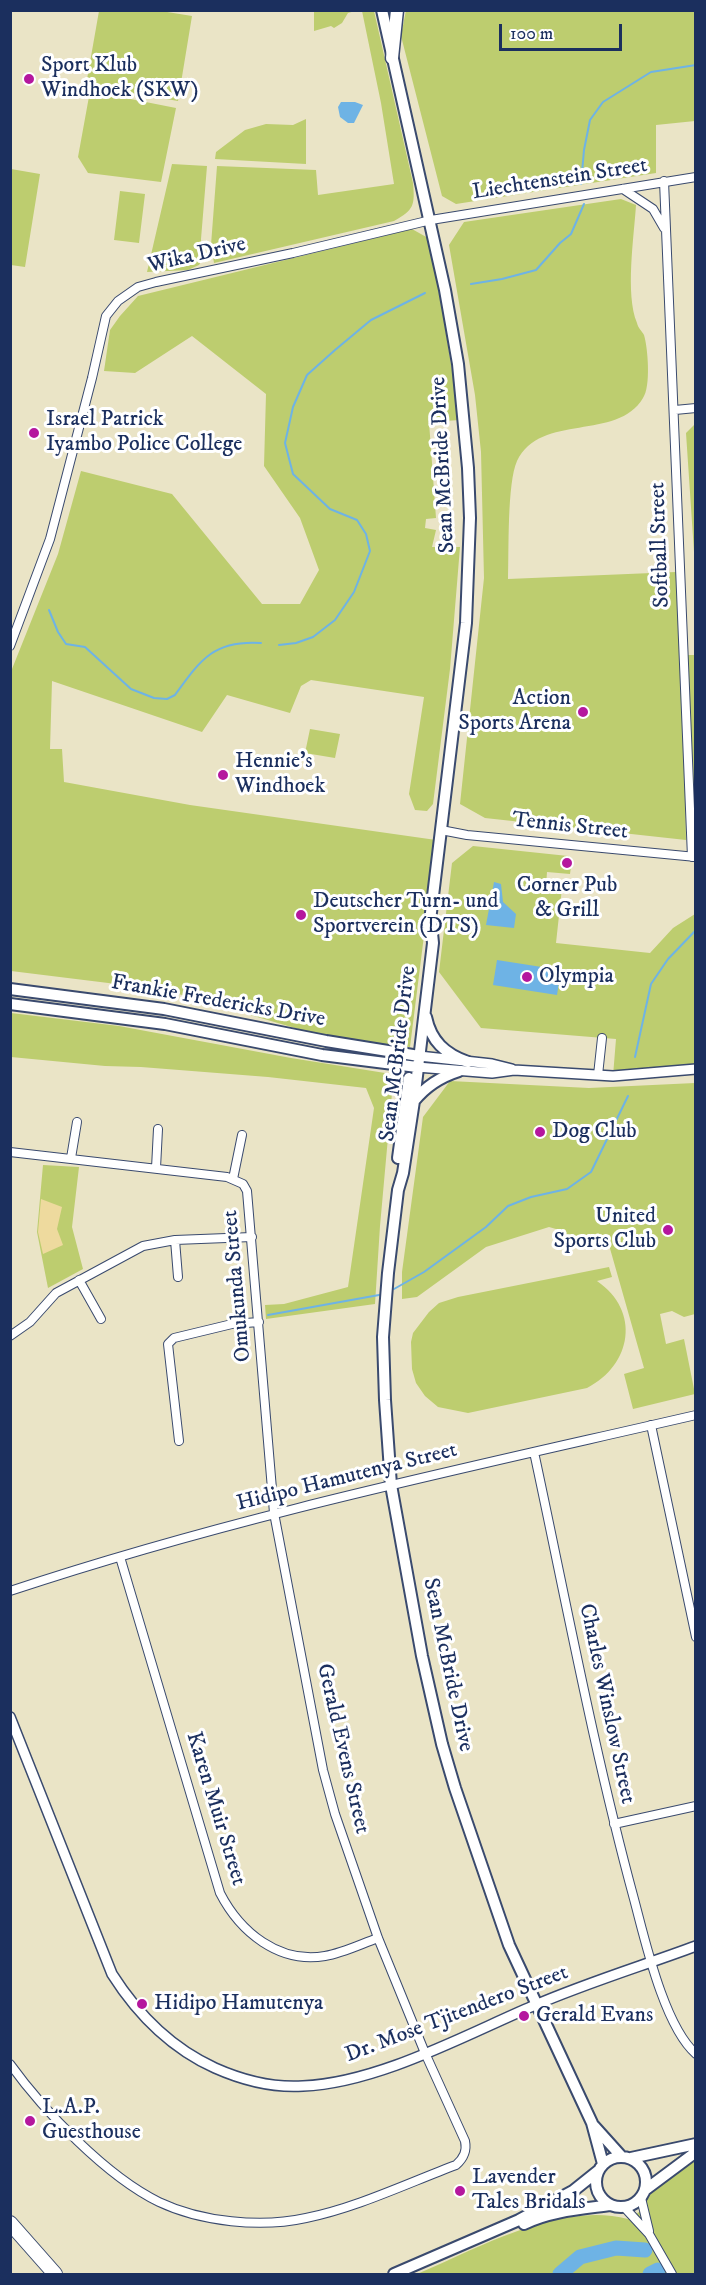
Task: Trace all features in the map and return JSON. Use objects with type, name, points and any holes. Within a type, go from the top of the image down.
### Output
[{"type":"highway","points":[[10,2223],[55,2274]]},
{"type":"main road","name":"Sean McBride Drive","points":[[382,10],[431,219],[458,364],[465,421],[470,518],[466,623],[431,923],[427,937],[415,1061],[414,1101],[403,1173],[398,1190],[388,1273],[383,1337],[391,1485],[422,1656],[442,1744],[488,1888],[509,1945],[592,2123],[601,2168]]},
{"type":"main road","points":[[392,58],[397,10]]},
{"type":"main road","name":"Sean McBride Drive","points":[[398,1190],[397,1172],[433,943],[431,923]]},
{"type":"main road","name":"Frankie Fredericks Drive","points":[[10,989],[164,1009],[415,1061]]},
{"type":"main road","name":"Frankie Fredericks Drive","points":[[10,1004],[165,1024],[322,1055],[415,1061]]},
{"type":"main road","points":[[424,1011],[434,1040],[449,1054],[468,1062]]},
{"type":"main road","points":[[414,1101],[422,1091],[436,1081],[459,1071]]},
{"type":"main road","name":"Sean McBride Drive","points":[[592,2123],[626,2158]]},
{"type":"main road","points":[[394,2274],[519,2220],[573,2191],[609,2160],[696,2144]]},
{"type":"main road","points":[[406,2274],[531,2220],[580,2209],[611,2205],[624,2207],[696,2152]]},
{"type":"main road","points":[[626,2158],[638,2164],[644,2172],[646,2181],[643,2194]]},
{"type":"main road","points":[[601,2168],[596,2179],[599,2195],[611,2205]]},
{"type":"street","name":"Liechtenstein Street","points":[[431,219],[696,177]]},
{"type":"street","name":"Softball Street","points":[[664,181],[694,857]]},
{"type":"street","name":"Softball Street","points":[[623,189],[653,209],[666,232]]},
{"type":"street","name":"Wika Drive","points":[[10,646],[50,539],[92,378],[103,325],[112,307],[138,287],[156,282],[293,253],[431,219]]},
{"type":"street","points":[[675,410],[696,408]]},
{"type":"street","name":"Tennis Street","points":[[441,830],[466,835],[694,857]]},
{"type":"street","points":[[598,1075],[602,1038]]},
{"type":"street","points":[[415,1061],[492,1064],[514,1070]]},
{"type":"street","points":[[415,1061],[459,1071],[492,1073],[514,1070],[598,1075],[696,1069]]},
{"type":"street","points":[[71,1158],[77,1122]]},
{"type":"street","points":[[156,1168],[158,1129]]},
{"type":"street","points":[[233,1179],[242,1136]]},
{"type":"street","name":"Omukunda Street","points":[[10,1152],[156,1168],[233,1179],[243,1184],[247,1191],[252,1237],[274,1513]]},
{"type":"street","points":[[10,1336],[30,1322],[56,1293],[143,1246],[175,1240],[252,1237]]},
{"type":"street","points":[[175,1240],[178,1277]]},
{"type":"street","points":[[79,1280],[101,1319]]},
{"type":"street","points":[[179,1441],[168,1344],[174,1338],[232,1324],[259,1322]]},
{"type":"street","name":"Hidipo Hamutenya Street","points":[[10,1591],[274,1513],[696,1415]]},
{"type":"street","points":[[651,1425],[696,1637]]},
{"type":"street","name":"Charles Winslow Street","points":[[534,1452],[614,1824],[651,1963],[665,2002],[680,2033],[696,2054]]},
{"type":"street","name":"Gerald Evens Street","points":[[10,2064],[71,2134],[93,2154],[144,2193],[169,2206],[203,2217],[239,2221],[304,2219],[333,2212],[456,2165],[461,2161],[466,2148],[465,2141],[425,2053],[378,1938],[335,1814],[323,1770],[274,1513]]},
{"type":"street","name":"Karen Muir Street","points":[[120,1557],[220,1893],[231,1913],[258,1939],[271,1947],[296,1955],[323,1956],[378,1938]]},
{"type":"street","name":"Dr. Mose Tjitendero Street","points":[[10,1717],[112,1974],[142,2015],[179,2048],[226,2073],[262,2083],[288,2086],[304,2086],[359,2077],[425,2053],[536,2004],[696,1946]]},
{"type":"street","points":[[614,1824],[696,1806]]},
{"type":"street","points":[[643,2194],[649,2234]]},
{"type":"street","points":[[624,2207],[649,2234],[672,2274]]},
{"type":"green space","points":[[355,10],[348,13],[342,23],[334,28],[331,26],[314,31],[314,11]]},
{"type":"green space","points":[[406,10],[695,11],[695,121],[656,125],[656,173],[456,204],[442,196],[401,36]]},
{"type":"green space","points":[[99,11],[161,11],[192,16],[178,101],[86,85]]},
{"type":"green space","points":[[362,11],[374,11],[413,183],[412,206],[406,214],[394,221],[214,263],[211,245],[217,166],[316,170],[318,195],[394,184],[381,103]]},
{"type":"green space","points":[[90,91],[176,108],[161,182],[88,173],[78,157]]},
{"type":"green space","points":[[306,119],[306,164],[215,159],[216,152],[245,130],[266,124],[293,125]]},
{"type":"green space","points":[[172,164],[207,166],[201,239],[202,260],[199,265],[188,270],[147,272]]},
{"type":"green space","points":[[11,169],[40,174],[25,267],[11,265]]},
{"type":"green space","points":[[120,191],[145,194],[139,243],[114,240]]},
{"type":"green space","points":[[621,199],[636,205],[631,281],[633,311],[644,335],[647,349],[646,393],[631,411],[616,420],[561,431],[543,437],[528,446],[517,461],[514,471],[510,501],[508,579],[676,572],[684,733],[686,840],[485,818],[460,804],[484,578],[481,452],[475,395],[449,245],[464,222]]},
{"type":"green space","points":[[412,229],[428,238],[439,290],[460,420],[429,422],[436,518],[426,519],[425,528],[436,530],[432,547],[460,547],[450,669],[433,804],[427,811],[415,810],[409,794],[424,697],[311,680],[301,686],[290,713],[227,695],[202,732],[52,681],[50,749],[62,749],[64,782],[190,805],[436,840],[410,1047],[329,1038],[165,990],[11,971],[10,674],[58,554],[81,471],[172,494],[262,604],[300,604],[319,570],[300,518],[264,466],[266,394],[192,336],[135,373],[104,371],[110,330],[138,296]]},
{"type":"green space","points":[[695,424],[695,567],[686,433]]},
{"type":"green space","points":[[683,655],[695,655],[695,857]]},
{"type":"green space","points":[[310,729],[340,734],[335,758],[305,753]]},
{"type":"green space","points":[[473,846],[568,856],[572,859],[570,874],[547,872],[546,886],[562,888],[556,943],[650,953],[673,928],[695,914],[695,1069],[613,1076],[616,1039],[481,1028],[439,972],[452,863]]},
{"type":"green space","points":[[11,1013],[119,1026],[391,1075],[393,1082],[375,1304],[266,1319],[265,1305],[284,1304],[348,1287],[374,1108],[366,1088],[268,1077],[11,1057]]},
{"type":"green space","points":[[450,1081],[589,1088],[695,1083],[695,1314],[684,1317],[672,1311],[660,1314],[666,1344],[684,1339],[695,1394],[633,1409],[624,1374],[644,1368],[609,1245],[573,1245],[570,1237],[563,1231],[549,1227],[486,1247],[417,1297],[402,1299],[402,1272],[423,1117]]},
{"type":"green space","points":[[43,1165],[79,1167],[72,1227],[83,1269],[48,1288],[37,1232]]},
{"type":"green space","points":[[609,1267],[612,1277],[597,1281],[611,1293],[620,1307],[625,1322],[625,1337],[622,1352],[614,1366],[587,1388],[468,1413],[438,1407],[425,1396],[416,1383],[412,1369],[413,1333],[439,1303],[458,1297]]},
{"type":"green space","points":[[695,2152],[695,2274],[417,2274],[493,2240],[548,2222],[575,2216],[602,2215],[628,2219],[647,2207],[641,2198],[645,2190]]},
{"type":"sand","points":[[41,1199],[62,1207],[57,1229],[63,1245],[43,1254],[38,1232]]},
{"type":"water","points":[[341,102],[355,102],[363,105],[354,123],[348,123],[340,117],[338,107]]},
{"type":"water","points":[[494,882],[501,884],[503,902],[516,914],[514,928],[486,925]]},
{"type":"water","name":"Olympia","points":[[497,960],[561,970],[557,995],[493,985]]},
{"type":"waterway","points":[[581,184],[590,120],[603,102],[651,72],[696,65]]},
{"type":"waterway","points":[[471,284],[536,270],[571,234],[584,204]]},
{"type":"waterway","points":[[279,645],[296,643],[313,637],[335,620],[354,592],[370,551],[366,534],[357,520],[330,509],[293,474],[285,443],[293,407],[307,375],[335,350],[371,320],[425,293]]},
{"type":"waterway","points":[[49,610],[66,644],[85,647],[131,689],[154,698],[167,699],[175,695],[193,671],[210,654],[231,645],[261,643]]},
{"type":"waterway","points":[[635,1057],[651,984],[668,959],[696,930]]},
{"type":"waterway","points":[[394,1289],[424,1272],[486,1227],[508,1206],[531,1197],[567,1189],[591,1172],[628,1096]]},
{"type":"waterway","points":[[268,1315],[379,1295]]},
{"type":"waterway","points":[[560,2274],[580,2257],[616,2248],[645,2250]]},
{"type":"waterway","points":[[650,2274],[658,2270]]},
{"type":"place","name":"Sport Klub Windhoek (SKW)","points":[[29,79]]},
{"type":"place","name":"Israel Patrick Iyambo Police College","points":[[34,433]]},
{"type":"place","name":"Action Sports Arena","points":[[583,712]]},
{"type":"place","name":"Hennie's Windhoek","points":[[223,775]]},
{"type":"place","name":"Corner Pub & Grill","points":[[567,863]]},
{"type":"place","name":"Deutscher Turn- und Sportverein (DTS)","points":[[301,915]]},
{"type":"place","name":"Olympia","points":[[527,977]]},
{"type":"place","name":"Dog Club","points":[[540,1132]]},
{"type":"place","name":"United Sports Club","points":[[668,1230]]},
{"type":"place","name":"Hidipo Hamutenya","points":[[142,2004]]},
{"type":"place","name":"Gerald Evans","points":[[524,2016]]},
{"type":"place","name":"L.A.P. Guesthouse","points":[[30,2121]]},
{"type":"place","name":"Lavender Tales Bridals","points":[[460,2191]]}]
